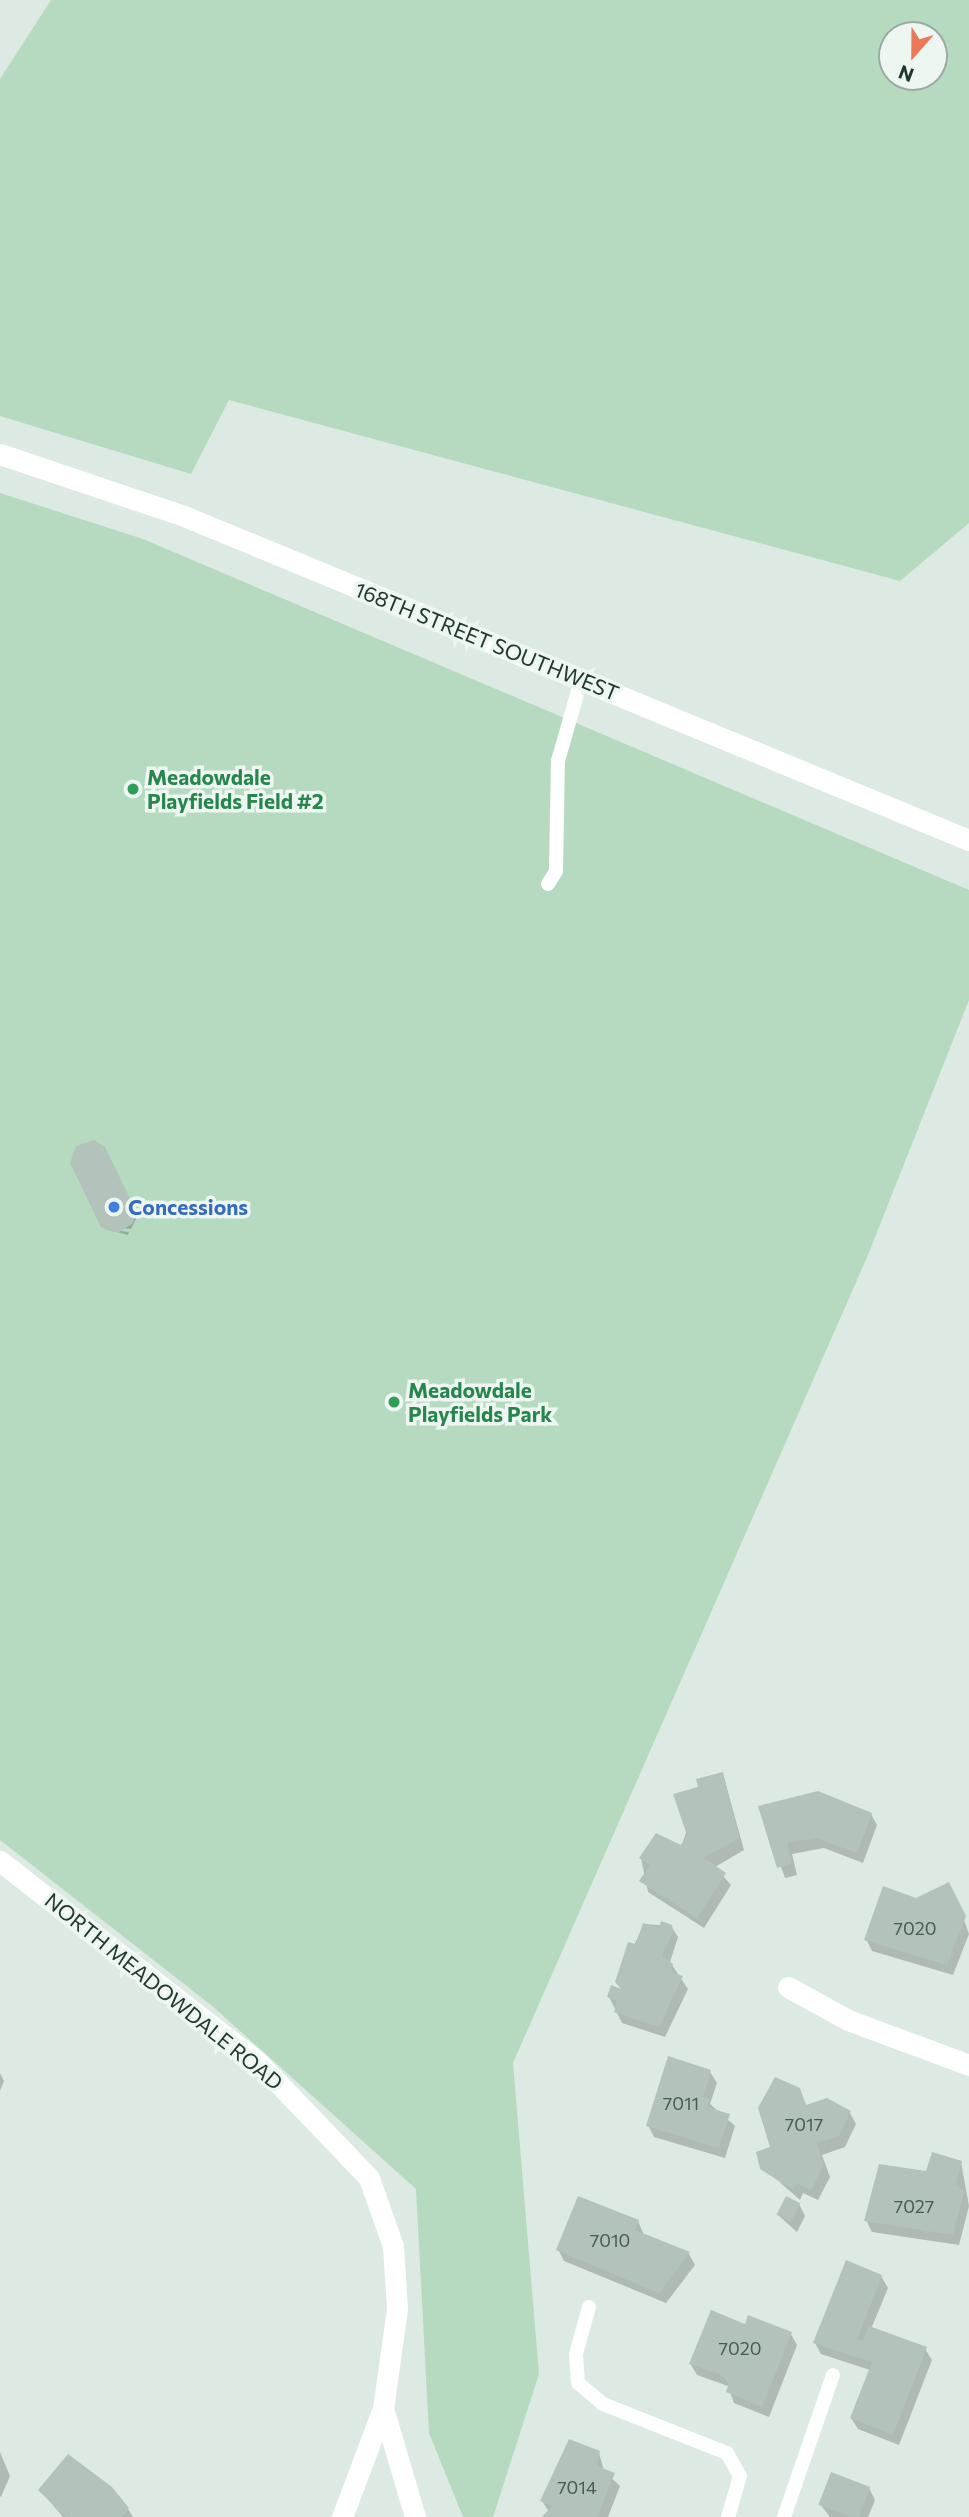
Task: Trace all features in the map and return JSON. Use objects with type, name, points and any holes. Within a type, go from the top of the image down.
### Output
[{"type":"street","name":"168TH STREET SOUTHWEST","points":[[0,454],[184,516],[969,840]]},
{"type":"street","name":"NORTH MEADOWDALE ROAD","points":[[0,1861],[256,2060],[369,2178],[393,2246],[397,2309],[383,2407],[342,2517]]},
{"type":"street","points":[[788,1987],[848,2020],[969,2065]]},
{"type":"street","points":[[383,2407],[415,2517]]},
{"type":"lane","points":[[548,884],[556,871],[558,761],[582,680]]},
{"type":"lane","points":[[589,2307],[576,2354],[578,2383],[603,2404],[727,2453],[740,2476],[728,2517]]},
{"type":"lane","points":[[784,2517],[833,2375]]},
{"type":"green space","points":[[51,0],[969,0],[969,523],[900,581],[229,400],[191,474],[0,416],[0,79]]},
{"type":"green space","name":"Meadowdale Playfields Park","points":[[0,493],[143,539],[969,890],[969,1000],[868,1255],[513,2063],[539,2374],[493,2517],[463,2517],[429,2433],[416,2189],[211,2005],[0,1840]]},
{"type":"building","points":[[94,1140],[105,1147],[136,1211],[133,1223],[118,1233],[101,1227],[70,1163],[76,1146]]},
{"type":"building","points":[[723,1772],[739,1838],[704,1858],[726,1873],[697,1918],[639,1881],[650,1865],[639,1858],[656,1833],[681,1845],[687,1835],[673,1794],[698,1787],[696,1779]]},
{"type":"building","points":[[818,1791],[872,1813],[857,1853],[816,1838],[787,1843],[792,1863],[777,1868],[758,1806]]},
{"type":"building","points":[[949,1882],[966,1916],[947,1965],[864,1940],[883,1886],[916,1898]]},
{"type":"building","points":[[661,1921],[672,1925],[673,1932],[662,1956],[673,1964],[671,1972],[683,1976],[659,2027],[614,2012],[617,2001],[607,1997],[611,1985],[621,1989],[615,1982],[628,1942],[636,1944],[643,1923],[659,1928]]},
{"type":"building","points":[[668,2056],[711,2070],[703,2097],[710,2099],[707,2107],[730,2114],[719,2148],[646,2126]]},
{"type":"building","points":[[775,2077],[800,2088],[806,2105],[827,2098],[851,2111],[839,2136],[817,2143],[824,2165],[811,2190],[797,2183],[793,2190],[760,2169],[756,2152],[770,2147],[758,2108]]},
{"type":"building","points":[[932,2152],[962,2161],[956,2185],[964,2192],[953,2235],[864,2221],[879,2164],[926,2171]]},
{"type":"building","points":[[578,2196],[639,2220],[635,2230],[690,2252],[659,2293],[556,2250]]},
{"type":"building","points":[[786,2196],[800,2203],[791,2222],[776,2215]]},
{"type":"building","points":[[846,2260],[882,2275],[857,2339],[863,2341],[869,2326],[927,2347],[893,2435],[850,2418],[872,2362],[813,2343]]},
{"type":"building","points":[[711,2310],[745,2324],[748,2315],[792,2332],[762,2407],[726,2392],[729,2383],[720,2374],[689,2364]]},
{"type":"building","points":[[569,2439],[600,2451],[597,2466],[615,2473],[597,2517],[542,2517],[552,2506],[540,2501]]},
{"type":"building","points":[[68,2454],[112,2487],[129,2508],[121,2517],[66,2517],[38,2490]]},
{"type":"building","points":[[831,2472],[870,2487],[859,2517],[851,2517],[818,2505]]},
{"type":"place","name":"Meadowdale Playfields Field #2","points":[[133,789]]},
{"type":"place","name":"Concessions","points":[[114,1207]]},
{"type":"place","name":"Meadowdale Playfields Park","points":[[394,1402]]}]
